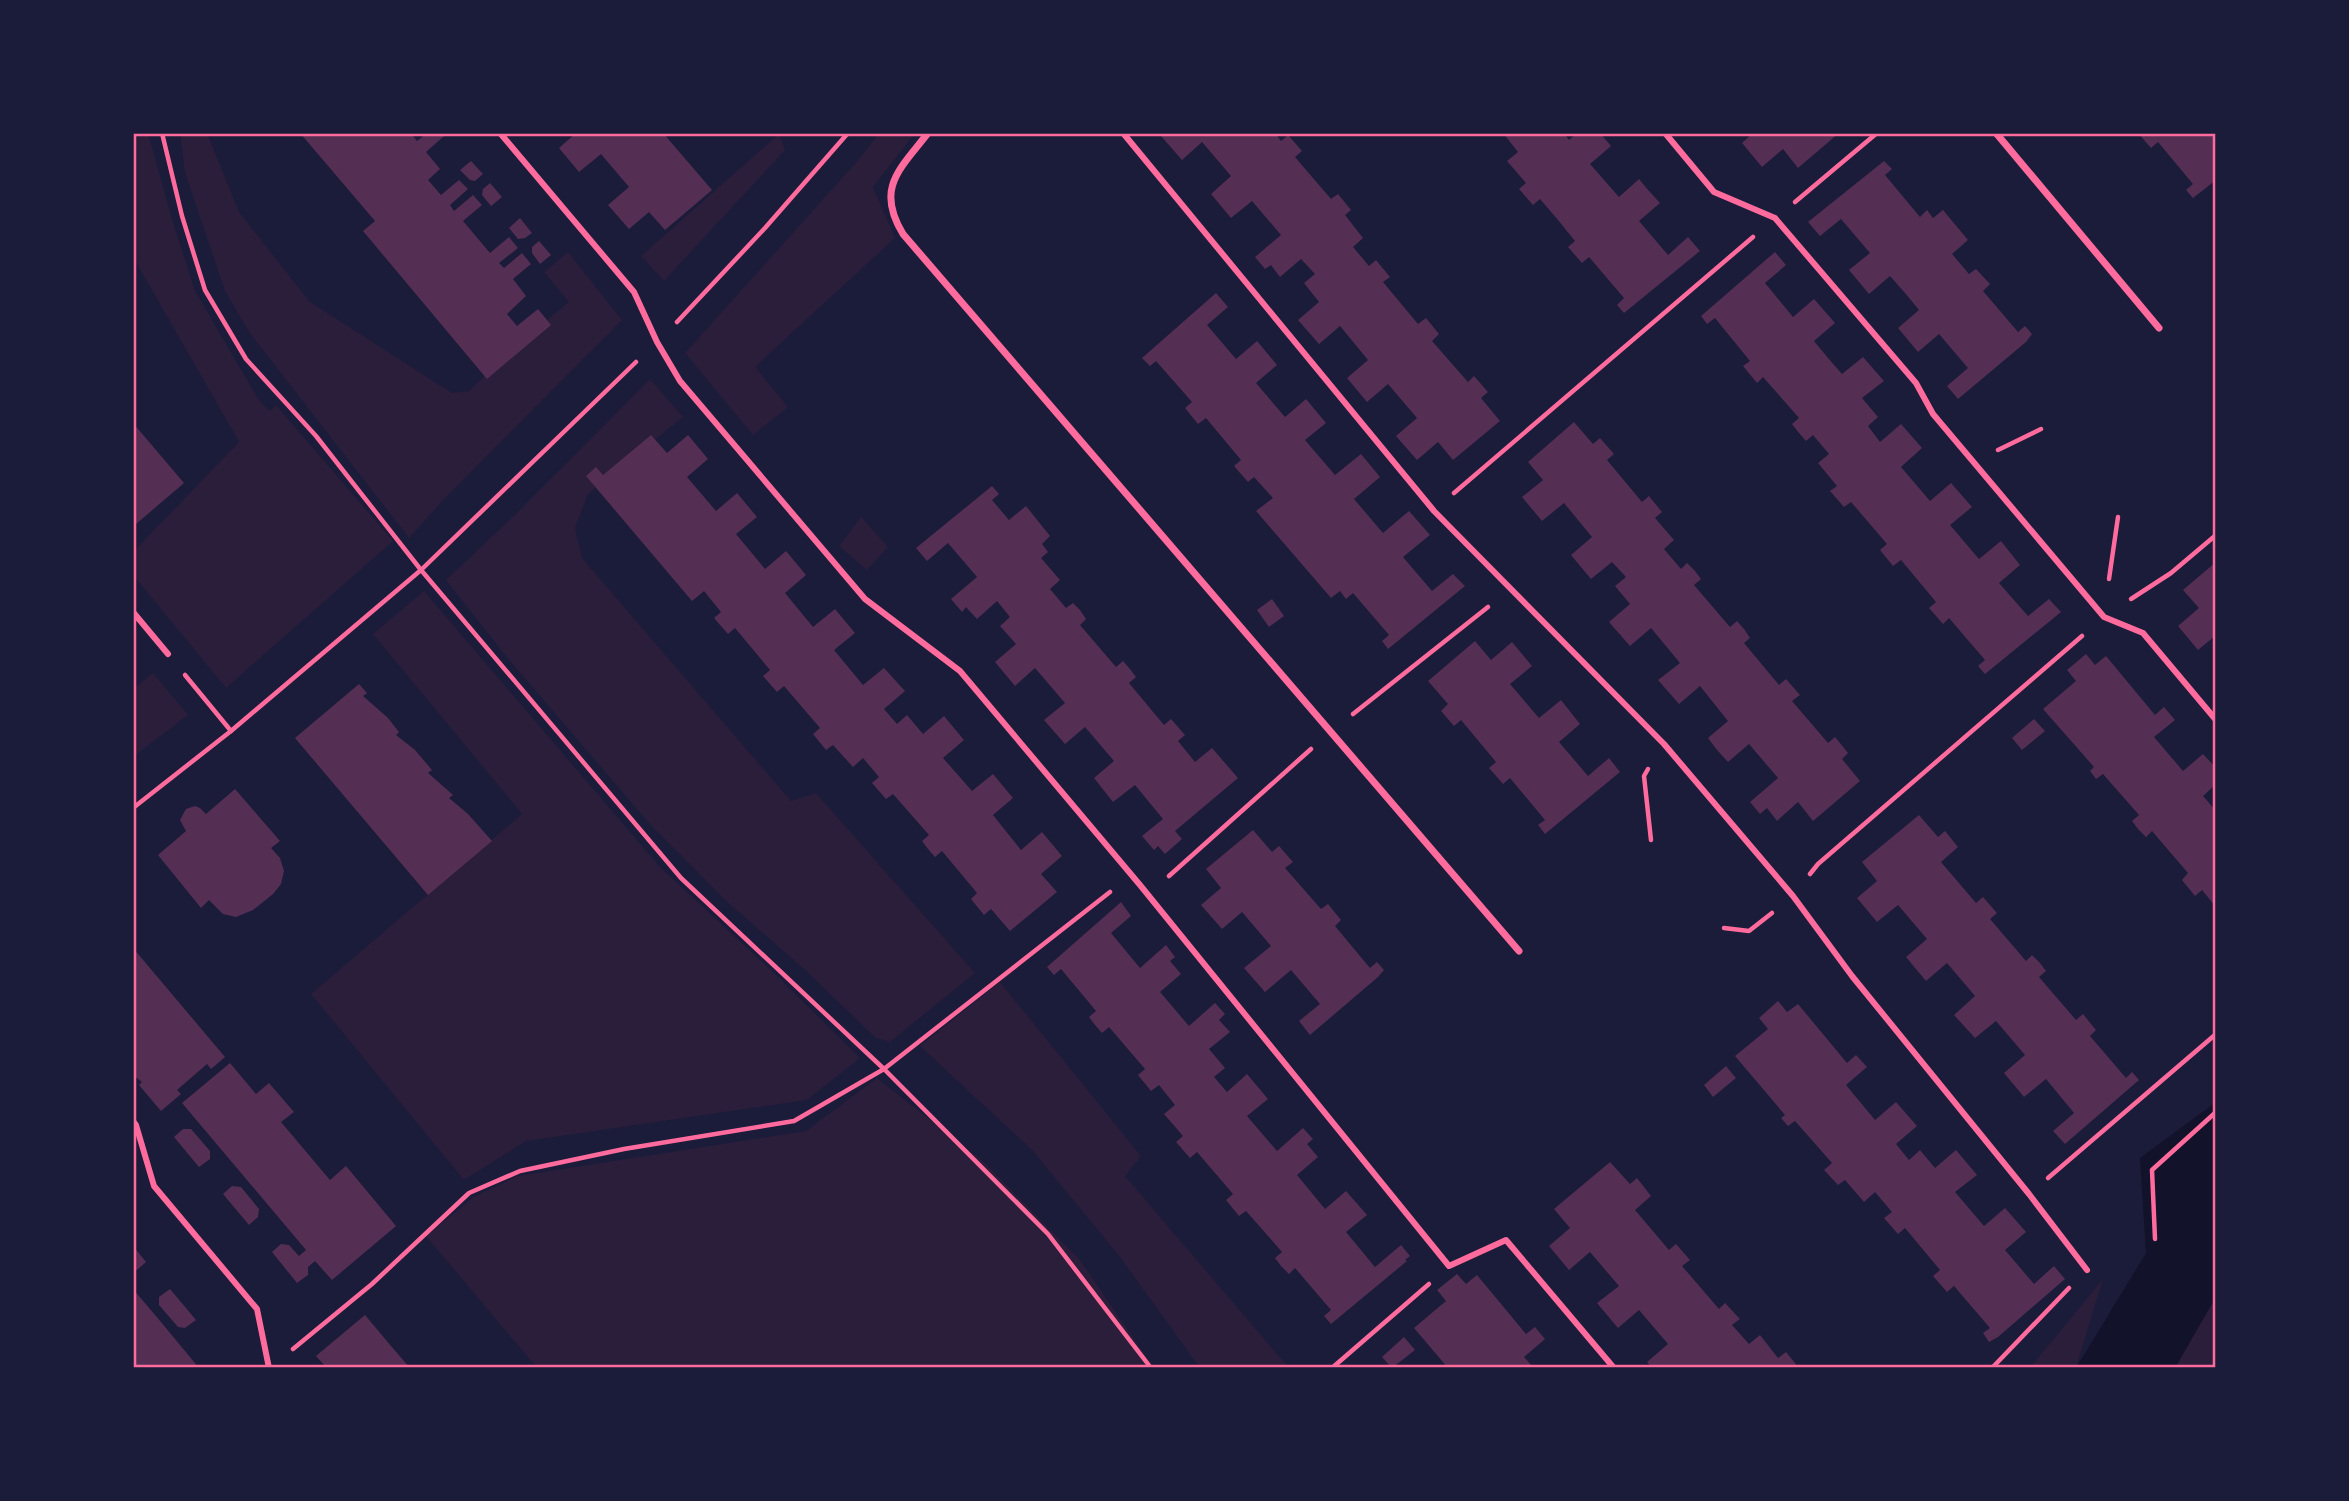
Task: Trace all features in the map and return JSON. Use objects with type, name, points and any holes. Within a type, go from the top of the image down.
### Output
[{"type":"street","points":[[500,133],[634,292],[657,342],[680,381],[865,599],[960,671],[1140,885],[1449,1266],[1506,1240],[1614,1368]]},
{"type":"street","points":[[928,133],[901,168],[889,200],[893,218],[903,234],[1519,951]]},
{"type":"street","points":[[1123,133],[1434,511],[1664,744],[1793,896],[1852,976],[2029,1194],[2087,1270]]},
{"type":"street","points":[[1665,133],[1714,192],[1775,218],[1916,383],[1933,414],[2104,617],[2143,633],[2216,720]]},
{"type":"street","points":[[1996,133],[2159,328]]},
{"type":"street","points":[[133,612],[168,654]]},
{"type":"street","points":[[133,1121],[154,1186],[257,1309],[269,1368]]},
{"type":"path","points":[[162,133],[185,229],[205,289],[246,359],[316,436],[421,570],[681,878],[884,1069],[1048,1234],[1151,1368]]},
{"type":"path","points":[[133,808],[232,731],[421,570],[657,342],[765,228],[848,133]]},
{"type":"path","points":[[1434,511],[1877,133]]},
{"type":"path","points":[[1974,462],[2041,429]]},
{"type":"path","points":[[2104,617],[2118,517]]},
{"type":"path","points":[[1724,928],[1749,931],[1793,896],[1818,864],[2104,617],[2171,573],[2216,534]]},
{"type":"path","points":[[291,1351],[372,1284],[469,1193],[520,1171],[624,1149],[794,1121],[884,1069],[1110,892],[1164,880],[1330,732],[1511,589]]},
{"type":"path","points":[[168,654],[232,731]]},
{"type":"path","points":[[1651,840],[1644,776],[1664,744]]},
{"type":"path","points":[[2029,1194],[2216,1034]]},
{"type":"path","points":[[2155,1239],[2152,1170],[2216,1112]]},
{"type":"path","points":[[1332,1368],[1449,1266]]},
{"type":"path","points":[[1992,1368],[2087,1270]]},
{"type":"shaded area","points":[[133,133],[148,133],[195,291],[260,402],[270,411],[276,405],[393,541],[226,688],[133,575],[133,552],[239,442],[133,257]]},
{"type":"shaded area","points":[[180,133],[207,133],[239,212],[310,302],[452,393],[469,391],[515,346],[569,302],[544,272],[568,252],[622,320],[446,497],[409,538],[249,332],[225,291],[185,173]]},
{"type":"shaded area","points":[[879,133],[915,133],[873,187],[895,238],[755,367],[788,407],[753,435],[685,353],[860,158]]},
{"type":"shaded area","points":[[779,134],[785,150],[664,281],[641,256]]},
{"type":"shaded area","points":[[650,379],[683,417],[588,494],[575,528],[582,558],[791,801],[816,793],[975,973],[890,1042],[876,1038],[804,969],[725,900],[648,822],[505,655],[446,580]]},
{"type":"shaded area","points":[[861,517],[888,547],[867,570],[839,546]]},
{"type":"shaded area","points":[[424,591],[660,867],[860,1058],[807,1100],[526,1141],[464,1180],[311,994],[522,814],[373,634]]},
{"type":"shaded area","points":[[153,673],[188,715],[133,757],[133,689]]},
{"type":"shaded area","points":[[1000,982],[1141,1156],[1125,1176],[1289,1368],[1200,1368],[1120,1257],[1032,1150],[920,1046]]},
{"type":"shaded area","points":[[877,1078],[985,1163],[1080,1260],[1154,1368],[537,1368],[426,1236],[474,1197],[518,1176],[806,1131]]},
{"type":"shaded area","points":[[2216,1102],[2216,1297],[2175,1368],[2076,1368],[2146,1253],[2140,1158]]},
{"type":"shaded area","points":[[2103,1279],[2076,1368],[2030,1368]]},
{"type":"shaded area","points":[[2214,1297],[2216,1368],[2175,1368]]},
{"type":"building","points":[[300,133],[416,133],[413,136],[417,141],[427,133],[442,133],[444,136],[426,152],[440,169],[428,180],[441,195],[459,180],[468,189],[450,205],[454,211],[473,195],[482,205],[463,221],[490,253],[509,237],[518,248],[499,263],[504,268],[522,253],[531,264],[513,279],[526,296],[507,314],[517,326],[538,309],[551,325],[487,379],[363,231],[375,221]]},
{"type":"building","points":[[576,133],[663,133],[712,190],[665,230],[649,212],[629,229],[608,205],[629,187],[601,154],[579,172],[559,148]]},
{"type":"building","points":[[1165,133],[1275,133],[1281,141],[1288,135],[1302,151],[1295,157],[1331,199],[1338,194],[1351,210],[1345,215],[1363,238],[1353,247],[1369,266],[1376,260],[1390,277],[1383,282],[1418,324],[1426,318],[1439,334],[1432,341],[1468,382],[1474,376],[1488,392],[1481,398],[1500,421],[1453,460],[1438,442],[1417,460],[1396,436],[1417,418],[1388,384],[1367,402],[1347,378],[1368,360],[1340,326],[1319,344],[1298,320],[1319,302],[1304,283],[1315,274],[1301,259],[1280,277],[1271,265],[1265,269],[1255,257],[1281,235],[1252,201],[1231,218],[1211,194],[1231,176],[1202,142],[1182,160],[1161,136]]},
{"type":"building","points":[[1503,133],[1564,133],[1569,140],[1577,133],[1600,133],[1611,146],[1590,164],[1619,197],[1639,179],[1660,203],[1639,221],[1668,255],[1688,237],[1700,251],[1624,313],[1617,305],[1624,298],[1589,257],[1582,263],[1568,247],[1575,241],[1558,220],[1540,199],[1533,205],[1519,189],[1526,183],[1507,161],[1518,152]]},
{"type":"building","points":[[1753,133],[1839,133],[1798,168],[1783,149],[1762,167],[1742,143]]},
{"type":"building","points":[[2138,133],[2216,133],[2216,180],[2193,198],[2186,190],[2193,184],[2158,142],[2151,148]]},
{"type":"building","points":[[471,161],[483,174],[475,181],[470,180],[460,170]]},
{"type":"building","points":[[1884,161],[1892,169],[1885,175],[1920,217],[1927,210],[1933,218],[1943,210],[1968,240],[1952,254],[1969,274],[1976,269],[1990,284],[1983,291],[2018,332],[2025,326],[2032,334],[1958,399],[1947,386],[1968,368],[1939,334],[1918,352],[1898,328],[1919,310],[1905,293],[1890,276],[1869,294],[1849,270],[1870,253],[1841,219],[1820,236],[1808,222]]},
{"type":"building","points":[[490,183],[502,197],[491,206],[482,195],[483,189]]},
{"type":"building","points":[[520,218],[532,233],[518,239],[509,228]]},
{"type":"building","points":[[539,241],[551,255],[540,264],[532,253],[532,247]]},
{"type":"building","points":[[1775,252],[1786,265],[1765,283],[1793,317],[1814,299],[1835,323],[1814,341],[1828,358],[1842,374],[1863,357],[1884,381],[1862,398],[1878,417],[1868,426],[1880,442],[1901,424],[1922,448],[1901,467],[1930,501],[1951,483],[1972,507],[1950,525],[1979,559],[2001,541],[2020,565],[1999,583],[2028,616],[2049,599],[2061,612],[1985,674],[1978,666],[1985,660],[1949,618],[1943,624],[1929,608],[1936,602],[1901,560],[1893,566],[1880,550],[1887,544],[1851,502],[1844,507],[1830,491],[1837,486],[1818,463],[1829,454],[1813,435],[1806,441],[1799,433],[1792,424],[1799,418],[1763,377],[1757,383],[1743,366],[1750,361],[1715,318],[1707,324],[1701,316]]},
{"type":"building","points":[[1216,293],[1228,307],[1207,325],[1236,359],[1257,341],[1277,365],[1256,383],[1285,417],[1306,399],[1326,423],[1305,440],[1335,475],[1361,454],[1380,477],[1354,499],[1383,533],[1409,511],[1430,535],[1403,557],[1432,591],[1453,574],[1465,586],[1388,649],[1382,641],[1389,635],[1353,593],[1346,599],[1340,591],[1331,598],[1256,511],[1273,498],[1254,477],[1248,482],[1234,466],[1241,460],[1206,418],[1198,424],[1185,408],[1192,402],[1156,361],[1150,366],[1142,358]]},
{"type":"building","points":[[1574,422],[1593,444],[1600,438],[1614,454],[1607,460],[1642,502],[1649,496],[1662,512],[1655,518],[1674,540],[1664,549],[1681,569],[1687,563],[1695,571],[1701,579],[1694,585],[1730,627],[1737,621],[1744,629],[1750,638],[1744,643],[1779,685],[1786,679],[1800,695],[1792,701],[1828,743],[1835,737],[1848,753],[1842,759],[1860,781],[1813,821],[1798,802],[1777,821],[1767,808],[1760,814],[1750,802],[1778,778],[1749,744],[1728,762],[1717,750],[1708,738],[1728,721],[1700,686],[1679,704],[1658,680],[1680,663],[1651,628],[1630,646],[1609,622],[1630,604],[1615,586],[1626,577],[1612,562],[1591,579],[1571,555],[1592,537],[1564,503],[1542,521],[1522,497],[1543,480],[1528,462]]},
{"type":"building","points":[[133,423],[184,483],[136,524],[133,521]]},
{"type":"building","points":[[651,435],[667,453],[688,435],[708,459],[687,477],[716,511],[737,493],[757,517],[736,534],[765,569],[786,551],[806,575],[785,593],[813,627],[835,609],[855,633],[834,650],[863,685],[884,668],[905,691],[884,709],[897,724],[907,715],[923,734],[944,716],[964,740],[943,758],[972,791],[993,774],[1013,798],[993,815],[1021,850],[1042,832],[1062,856],[1041,874],[1057,892],[1010,931],[991,909],[984,915],[971,899],[977,893],[942,851],[935,857],[922,841],[929,835],[893,794],[886,799],[872,783],[879,777],[863,758],[853,767],[833,745],[826,750],[813,734],[820,728],[784,686],[777,692],[763,676],[770,670],[735,628],[728,634],[714,618],[721,612],[704,591],[692,601],[586,476],[596,467],[603,475]]},
{"type":"building","points":[[992,486],[999,494],[992,500],[1009,520],[1026,506],[1050,536],[1042,544],[1048,552],[1041,558],[1060,580],[1050,589],[1066,608],[1073,603],[1080,610],[1086,619],[1080,625],[1116,667],[1123,661],[1130,669],[1136,677],[1129,683],[1164,725],[1171,719],[1185,735],[1178,741],[1195,762],[1212,748],[1238,778],[1175,831],[1182,839],[1165,854],[1158,846],[1154,850],[1142,836],[1163,819],[1135,785],[1113,802],[1094,778],[1114,761],[1085,727],[1065,744],[1044,720],[1065,703],[1035,668],[1015,686],[995,662],[1016,644],[1000,626],[1010,617],[997,601],[977,619],[966,607],[962,612],[951,599],[977,577],[948,543],[927,561],[916,548]]},
{"type":"building","points":[[2216,562],[2216,635],[2198,650],[2178,626],[2199,608],[2183,590]]},
{"type":"building","points":[[1272,599],[1284,616],[1269,627],[1257,610]]},
{"type":"building","points":[[1475,641],[1491,660],[1512,642],[1532,666],[1510,684],[1539,718],[1561,700],[1580,724],[1559,742],[1588,776],[1609,758],[1620,772],[1545,834],[1538,825],[1545,820],[1510,778],[1503,784],[1489,768],[1496,762],[1461,720],[1454,726],[1441,711],[1448,704],[1428,681]]},
{"type":"building","points":[[2086,654],[2095,665],[2106,656],[2155,715],[2164,707],[2175,720],[2154,737],[2183,771],[2203,754],[2216,768],[2216,784],[2203,796],[2216,811],[2216,907],[2202,890],[2195,896],[2182,880],[2188,873],[2152,831],[2146,837],[2138,829],[2132,821],[2139,815],[2103,774],[2096,779],[2090,771],[2094,767],[2043,709],[2076,681],[2067,670]]},
{"type":"building","points":[[359,684],[367,693],[363,696],[388,718],[399,732],[396,735],[415,750],[432,770],[428,773],[453,795],[449,798],[468,814],[492,841],[428,895],[295,738]]},
{"type":"building","points":[[2034,719],[2045,731],[2022,750],[2012,738]]},
{"type":"building","points":[[235,789],[280,841],[271,848],[280,858],[284,871],[281,884],[273,894],[253,910],[236,917],[223,914],[209,900],[201,908],[158,855],[186,831],[180,820],[186,809],[195,806],[206,814]]},
{"type":"building","points":[[1919,815],[1938,837],[1945,831],[1958,847],[1941,862],[1976,903],[1983,897],[1997,913],[1990,919],[2026,961],[2032,955],[2040,963],[2046,971],[2039,977],[2076,1020],[2083,1014],[2096,1030],[2090,1036],[2126,1078],[2132,1072],[2139,1080],[2065,1144],[2053,1131],[2074,1113],[2046,1079],[2024,1097],[2004,1073],[2025,1055],[1996,1021],[1975,1038],[1954,1015],[1975,996],[1947,963],[1926,981],[1906,957],[1927,939],[1898,905],[1877,922],[1857,898],[1877,881],[1862,862]]},
{"type":"building","points":[[1253,830],[1272,852],[1279,846],[1293,862],[1285,868],[1321,909],[1328,904],[1341,920],[1335,926],[1370,968],[1377,962],[1384,970],[1310,1035],[1299,1021],[1320,1004],[1291,970],[1265,992],[1244,968],[1271,946],[1242,912],[1222,929],[1201,905],[1221,888],[1206,869]]},
{"type":"building","points":[[1121,902],[1131,916],[1111,933],[1140,968],[1166,945],[1175,957],[1170,961],[1181,974],[1160,992],[1189,1026],[1215,1003],[1225,1014],[1219,1020],[1230,1032],[1209,1049],[1225,1068],[1214,1077],[1227,1092],[1247,1074],[1268,1099],[1247,1116],[1277,1151],[1303,1128],[1313,1139],[1307,1144],[1318,1157],[1297,1175],[1325,1209],[1346,1191],[1367,1215],[1346,1232],[1375,1267],[1401,1245],[1410,1256],[1331,1324],[1324,1316],[1331,1310],[1295,1268],[1289,1274],[1275,1258],[1282,1252],[1246,1211],[1239,1216],[1226,1200],[1233,1194],[1197,1152],[1190,1158],[1176,1142],[1183,1136],[1164,1114],[1175,1105],[1159,1085],[1151,1091],[1138,1075],[1145,1069],[1109,1027],[1102,1033],[1095,1025],[1089,1017],[1096,1011],[1061,969],[1054,975],[1047,967]]},
{"type":"building","points":[[133,948],[225,1057],[211,1069],[207,1064],[177,1090],[181,1094],[161,1111],[139,1085],[142,1082],[133,1075]]},
{"type":"building","points":[[1778,1001],[1787,1012],[1798,1004],[1847,1063],[1856,1055],[1867,1067],[1846,1085],[1875,1120],[1896,1102],[1917,1126],[1896,1144],[1909,1160],[1920,1150],[1935,1168],[1956,1150],[1977,1175],[1955,1192],[1984,1226],[2005,1208],[2026,1232],[2005,1250],[2034,1284],[2054,1266],[2065,1279],[1998,1337],[1989,1342],[1983,1333],[1990,1328],[1954,1286],[1947,1292],[1933,1276],[1940,1270],[1905,1228],[1898,1234],[1884,1218],[1892,1212],[1875,1192],[1864,1202],[1845,1180],[1838,1185],[1824,1170],[1832,1163],[1795,1121],[1788,1126],[1781,1118],[1785,1115],[1735,1056],[1768,1029],[1759,1018]]},
{"type":"building","points":[[230,1063],[256,1094],[269,1083],[294,1112],[281,1122],[330,1180],[346,1166],[396,1226],[332,1280],[315,1261],[308,1267],[308,1275],[297,1283],[272,1252],[281,1244],[289,1245],[299,1256],[306,1250],[182,1103]]},
{"type":"building","points":[[1726,1066],[1736,1078],[1713,1097],[1704,1085]]},
{"type":"building","points":[[183,1129],[191,1129],[210,1151],[210,1159],[199,1167],[174,1137]]},
{"type":"building","points":[[1610,1162],[1630,1184],[1637,1178],[1651,1196],[1635,1210],[1669,1250],[1676,1244],[1690,1260],[1682,1266],[1719,1309],[1725,1303],[1740,1319],[1732,1325],[1749,1344],[1760,1335],[1778,1358],[1786,1352],[1799,1368],[1652,1368],[1647,1362],[1668,1344],[1639,1310],[1618,1328],[1597,1303],[1619,1286],[1590,1252],[1569,1270],[1549,1246],[1570,1228],[1554,1209]]},
{"type":"building","points":[[232,1186],[241,1187],[259,1209],[258,1217],[249,1225],[223,1194]]},
{"type":"building","points":[[133,1246],[146,1262],[137,1270],[133,1270]]},
{"type":"building","points":[[1457,1274],[1466,1284],[1477,1275],[1526,1334],[1535,1327],[1545,1339],[1524,1357],[1534,1368],[1448,1368],[1414,1328],[1446,1301],[1437,1290]]},
{"type":"building","points":[[133,1289],[161,1322],[199,1368],[133,1368]]},
{"type":"building","points":[[170,1289],[196,1320],[185,1328],[178,1327],[159,1305],[159,1297]]},
{"type":"building","points":[[365,1315],[410,1368],[327,1368],[316,1356]]},
{"type":"building","points":[[1404,1337],[1415,1350],[1392,1368],[1382,1357]]}]
